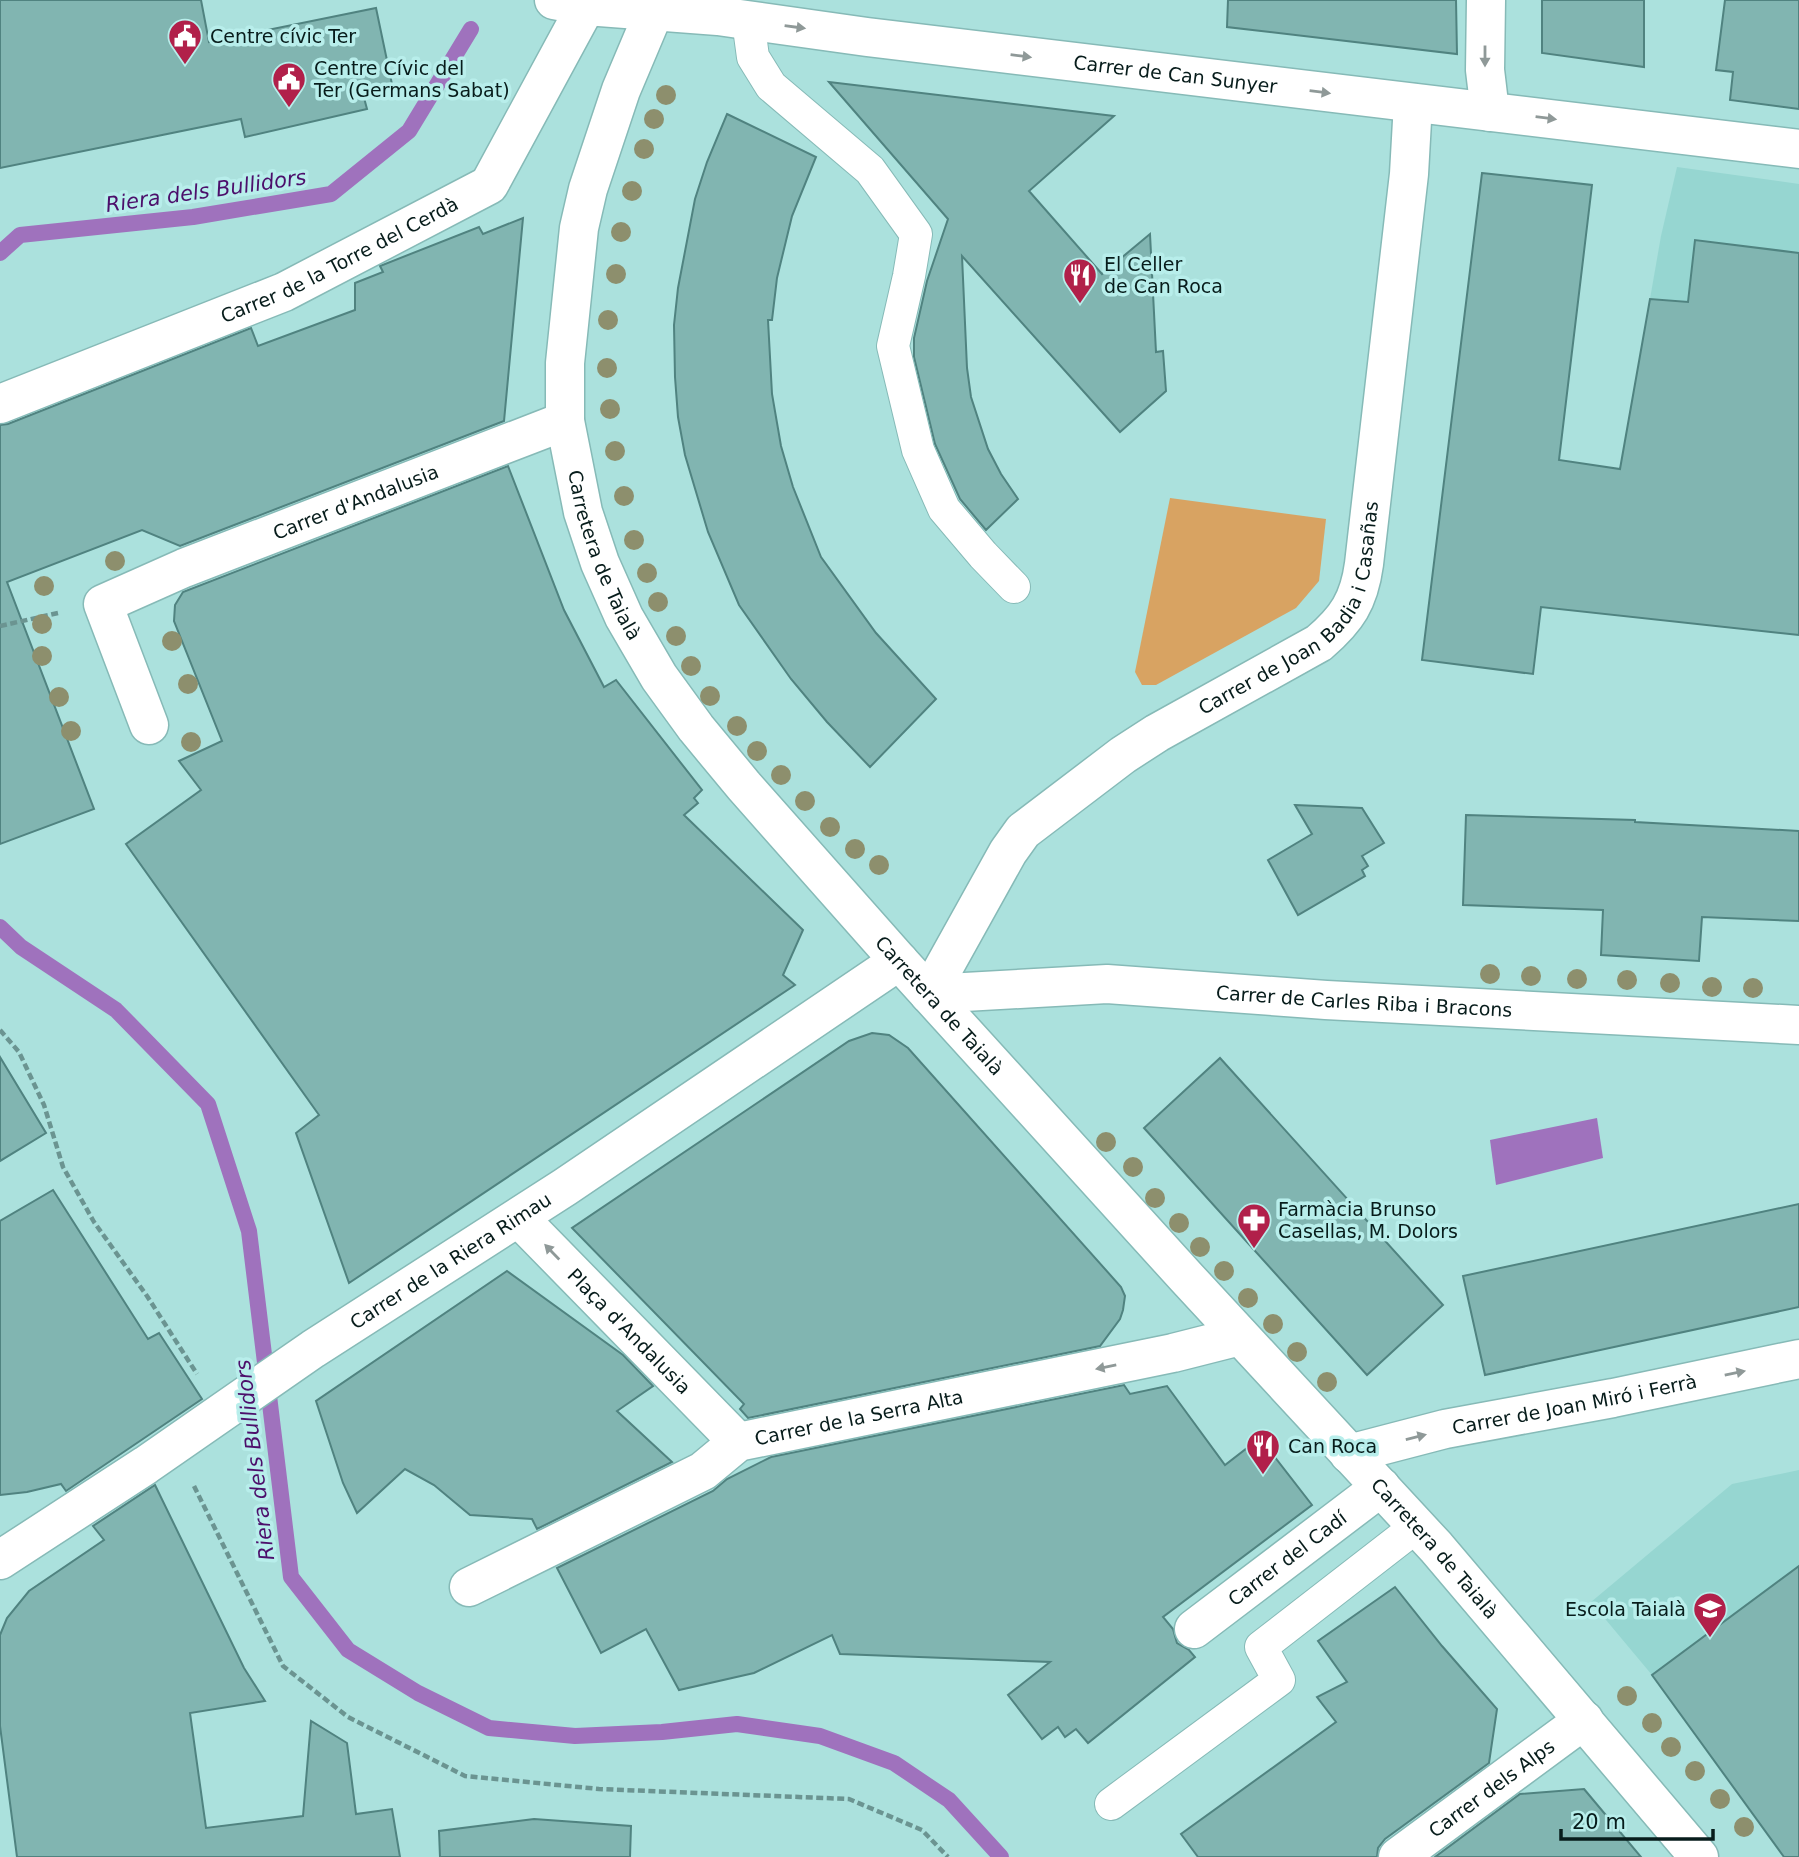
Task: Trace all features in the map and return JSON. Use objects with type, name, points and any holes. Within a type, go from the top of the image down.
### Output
[{"type":"street","points":[[1486,0],[1485,70],[1490,112]]},
{"type":"street","name":"Carrer de Can Sunyer","points":[[565,2],[657,5],[748,20],[1799,149]]},
{"type":"street","name":"Carrer de la Torre del Cerdà","points":[[0,404],[284,292],[489,185],[565,2]]},
{"type":"street","name":"Carretera de Taialà","points":[[657,5],[621,90],[591,177],[582,215],[573,278],[565,363],[565,421],[583,512],[600,563],[624,617],[659,677],[696,728],[744,786],[1240,1336],[1417,1526],[1699,1857]]},
{"type":"street","name":"Carrer de Joan Badia i Casañas","points":[[929,994],[1007,852],[1023,831],[1123,755],[1157,733],[1319,643],[1337,628],[1351,608],[1361,587],[1409,174],[1413,103]]},
{"type":"street","name":"Carrer d'Andalusia","points":[[103,604],[184,568],[565,421]]},
{"type":"street","points":[[103,604],[149,725]]},
{"type":"street","name":"Carrer de la Riera Rimau","points":[[0,1560],[186,1438],[313,1349],[519,1218],[899,961]]},
{"type":"street","name":"Carrer de Carles Riba i Bracons","points":[[929,994],[1107,984],[1340,1000],[1799,1025]]},
{"type":"street","name":"Plaça d'Andalusia","points":[[519,1218],[738,1442]]},
{"type":"street","name":"Carrer de la Serra Alta","points":[[469,1587],[703,1471],[738,1442],[1173,1353],[1240,1336]]},
{"type":"street","name":"Carrer de Joan Miró i Ferrà","points":[[1349,1454],[1445,1429],[1613,1398],[1799,1359]]},
{"type":"street","name":"Carrer del Cadí","points":[[1194,1629],[1381,1487]]},
{"type":"street","name":"Carrer dels Alps","points":[[1398,1857],[1584,1720]]},
{"type":"lane","points":[[748,20],[752,57],[771,86],[870,170],[916,234],[893,346],[918,450],[944,509],[1014,587]]},
{"type":"lane","points":[[1111,1804],[1279,1680],[1261,1647],[1417,1526]]},
{"type":"path","points":[[0,626],[103,604]]},
{"type":"path","points":[[0,1030],[19,1052],[44,1105],[63,1167],[94,1222],[207,1389],[186,1438],[188,1474],[284,1665],[348,1717],[465,1776],[599,1789],[849,1799],[922,1830],[948,1857]]},
{"type":"shaded area","points":[[1677,167],[1799,184],[1799,635],[1595,613],[1661,236]]},
{"type":"shaded area","points":[[1170,498],[1326,519],[1319,581],[1296,608],[1156,685],[1142,685],[1135,672]]},
{"type":"shaded area","points":[[1597,1118],[1603,1158],[1496,1185],[1490,1140]]},
{"type":"shaded area","name":"Escola Taialà","points":[[1799,1470],[1799,1853],[1784,1857],[1652,1675],[1591,1602],[1732,1484]]},
{"type":"building","points":[[0,0],[201,0],[209,42],[376,8],[393,89],[363,94],[367,109],[245,137],[241,119],[0,168]]},
{"type":"building","points":[[1228,0],[1456,0],[1457,54],[1227,27]]},
{"type":"building","points":[[1542,0],[1644,0],[1644,67],[1542,53]]},
{"type":"building","points":[[1725,0],[1799,0],[1799,109],[1730,100],[1733,72],[1716,70]]},
{"type":"building","name":"El Celler de Can Roca","points":[[829,82],[1114,116],[1029,191],[1102,274],[1150,234],[1156,352],[1163,351],[1166,391],[1120,432],[962,256],[967,368],[971,397],[988,449],[1018,499],[986,530],[960,499],[935,444],[914,357],[914,338],[927,281],[948,219]]},
{"type":"building","points":[[727,114],[816,157],[792,216],[777,278],[772,320],[768,320],[772,394],[781,446],[793,487],[821,557],[876,633],[936,699],[870,767],[791,679],[739,605],[708,532],[685,455],[678,417],[675,377],[674,325],[678,288],[695,199]]},
{"type":"building","points":[[1482,173],[1592,185],[1559,460],[1620,469],[1650,299],[1688,302],[1695,240],[1799,253],[1799,635],[1541,607],[1533,674],[1422,660]]},
{"type":"building","points":[[523,218],[504,421],[180,546],[142,530],[7,582],[94,809],[0,844],[0,425],[251,328],[258,346],[355,310],[355,283],[383,272],[380,266],[479,227],[483,234]]},
{"type":"building","points":[[508,466],[564,610],[604,687],[616,680],[702,790],[694,798],[698,803],[684,815],[803,930],[783,975],[795,985],[349,1283],[296,1133],[319,1115],[126,844],[201,790],[179,761],[222,741],[174,621],[175,605],[183,592]]},
{"type":"building","points":[[1295,805],[1362,808],[1384,843],[1362,856],[1368,866],[1362,870],[1365,876],[1298,915],[1268,860],[1312,834]]},
{"type":"building","points":[[1466,815],[1635,820],[1799,831],[1799,921],[1702,917],[1699,961],[1601,955],[1603,910],[1463,905]]},
{"type":"building","points":[[872,1033],[889,1035],[908,1048],[1121,1287],[1125,1296],[1123,1310],[1120,1319],[1100,1346],[748,1418],[740,1409],[744,1404],[572,1228],[849,1041]]},
{"type":"building","points":[[0,1057],[46,1133],[0,1161]]},
{"type":"building","points":[[1220,1058],[1443,1305],[1367,1375],[1144,1128]]},
{"type":"building","points":[[53,1190],[148,1339],[159,1333],[202,1399],[66,1491],[61,1484],[0,1495],[0,1221]]},
{"type":"building","points":[[1799,1204],[1799,1307],[1485,1375],[1463,1276]]},
{"type":"building","points":[[507,1271],[623,1355],[653,1386],[617,1411],[672,1462],[537,1529],[532,1519],[470,1515],[434,1485],[405,1469],[357,1513],[343,1483],[316,1401]]},
{"type":"building","points":[[1124,1385],[1130,1394],[1167,1386],[1225,1465],[1260,1438],[1312,1505],[1163,1617],[1173,1629],[1177,1643],[1195,1657],[1088,1743],[1076,1729],[1065,1737],[1058,1727],[1042,1739],[1008,1695],[1050,1662],[840,1654],[832,1635],[754,1673],[679,1690],[646,1629],[601,1653],[557,1568],[713,1491],[727,1479],[771,1457]]},
{"type":"building","points":[[155,1485],[244,1668],[265,1701],[190,1713],[206,1828],[303,1816],[311,1721],[347,1743],[356,1814],[392,1809],[400,1857],[17,1857],[0,1726],[0,1635],[7,1618],[29,1591],[104,1540],[93,1526]]},
{"type":"building","points":[[1799,1566],[1799,1857],[1784,1857],[1652,1675]]},
{"type":"building","points":[[1395,1587],[1497,1709],[1489,1763],[1385,1839],[1378,1848],[1377,1857],[1198,1857],[1181,1834],[1336,1722],[1317,1697],[1347,1682],[1318,1641]]},
{"type":"building","points":[[1584,1789],[1641,1857],[1435,1857],[1520,1794]]},
{"type":"building","points":[[534,1819],[631,1826],[630,1857],[440,1857],[439,1831]]},
{"type":"waterway","name":"Riera dels Bullidors","points":[[0,253],[20,235],[193,217],[331,194],[409,131],[471,29]]},
{"type":"waterway","name":"Riera dels Bullidors","points":[[0,927],[21,947],[116,1010],[208,1104],[249,1231],[291,1577],[348,1650],[418,1693],[489,1728],[575,1736],[662,1732],[737,1724],[820,1736],[894,1763],[949,1800],[1001,1857]]},
{"type":"place","name":"Centre cívic Ter","points":[[185,66]]},
{"type":"place","name":"Centre Cívic del Ter (Germans Sabat)","points":[[289,109]]},
{"type":"place","name":"El Celler de Can Roca","points":[[1080,305]]},
{"type":"place","name":"Farmàcia Brunso Casellas, M. Dolors","points":[[1254,1250]]},
{"type":"place","name":"Can Roca","points":[[1263,1476]]},
{"type":"place","name":"Escola Taialà","points":[[1710,1639]]}]
